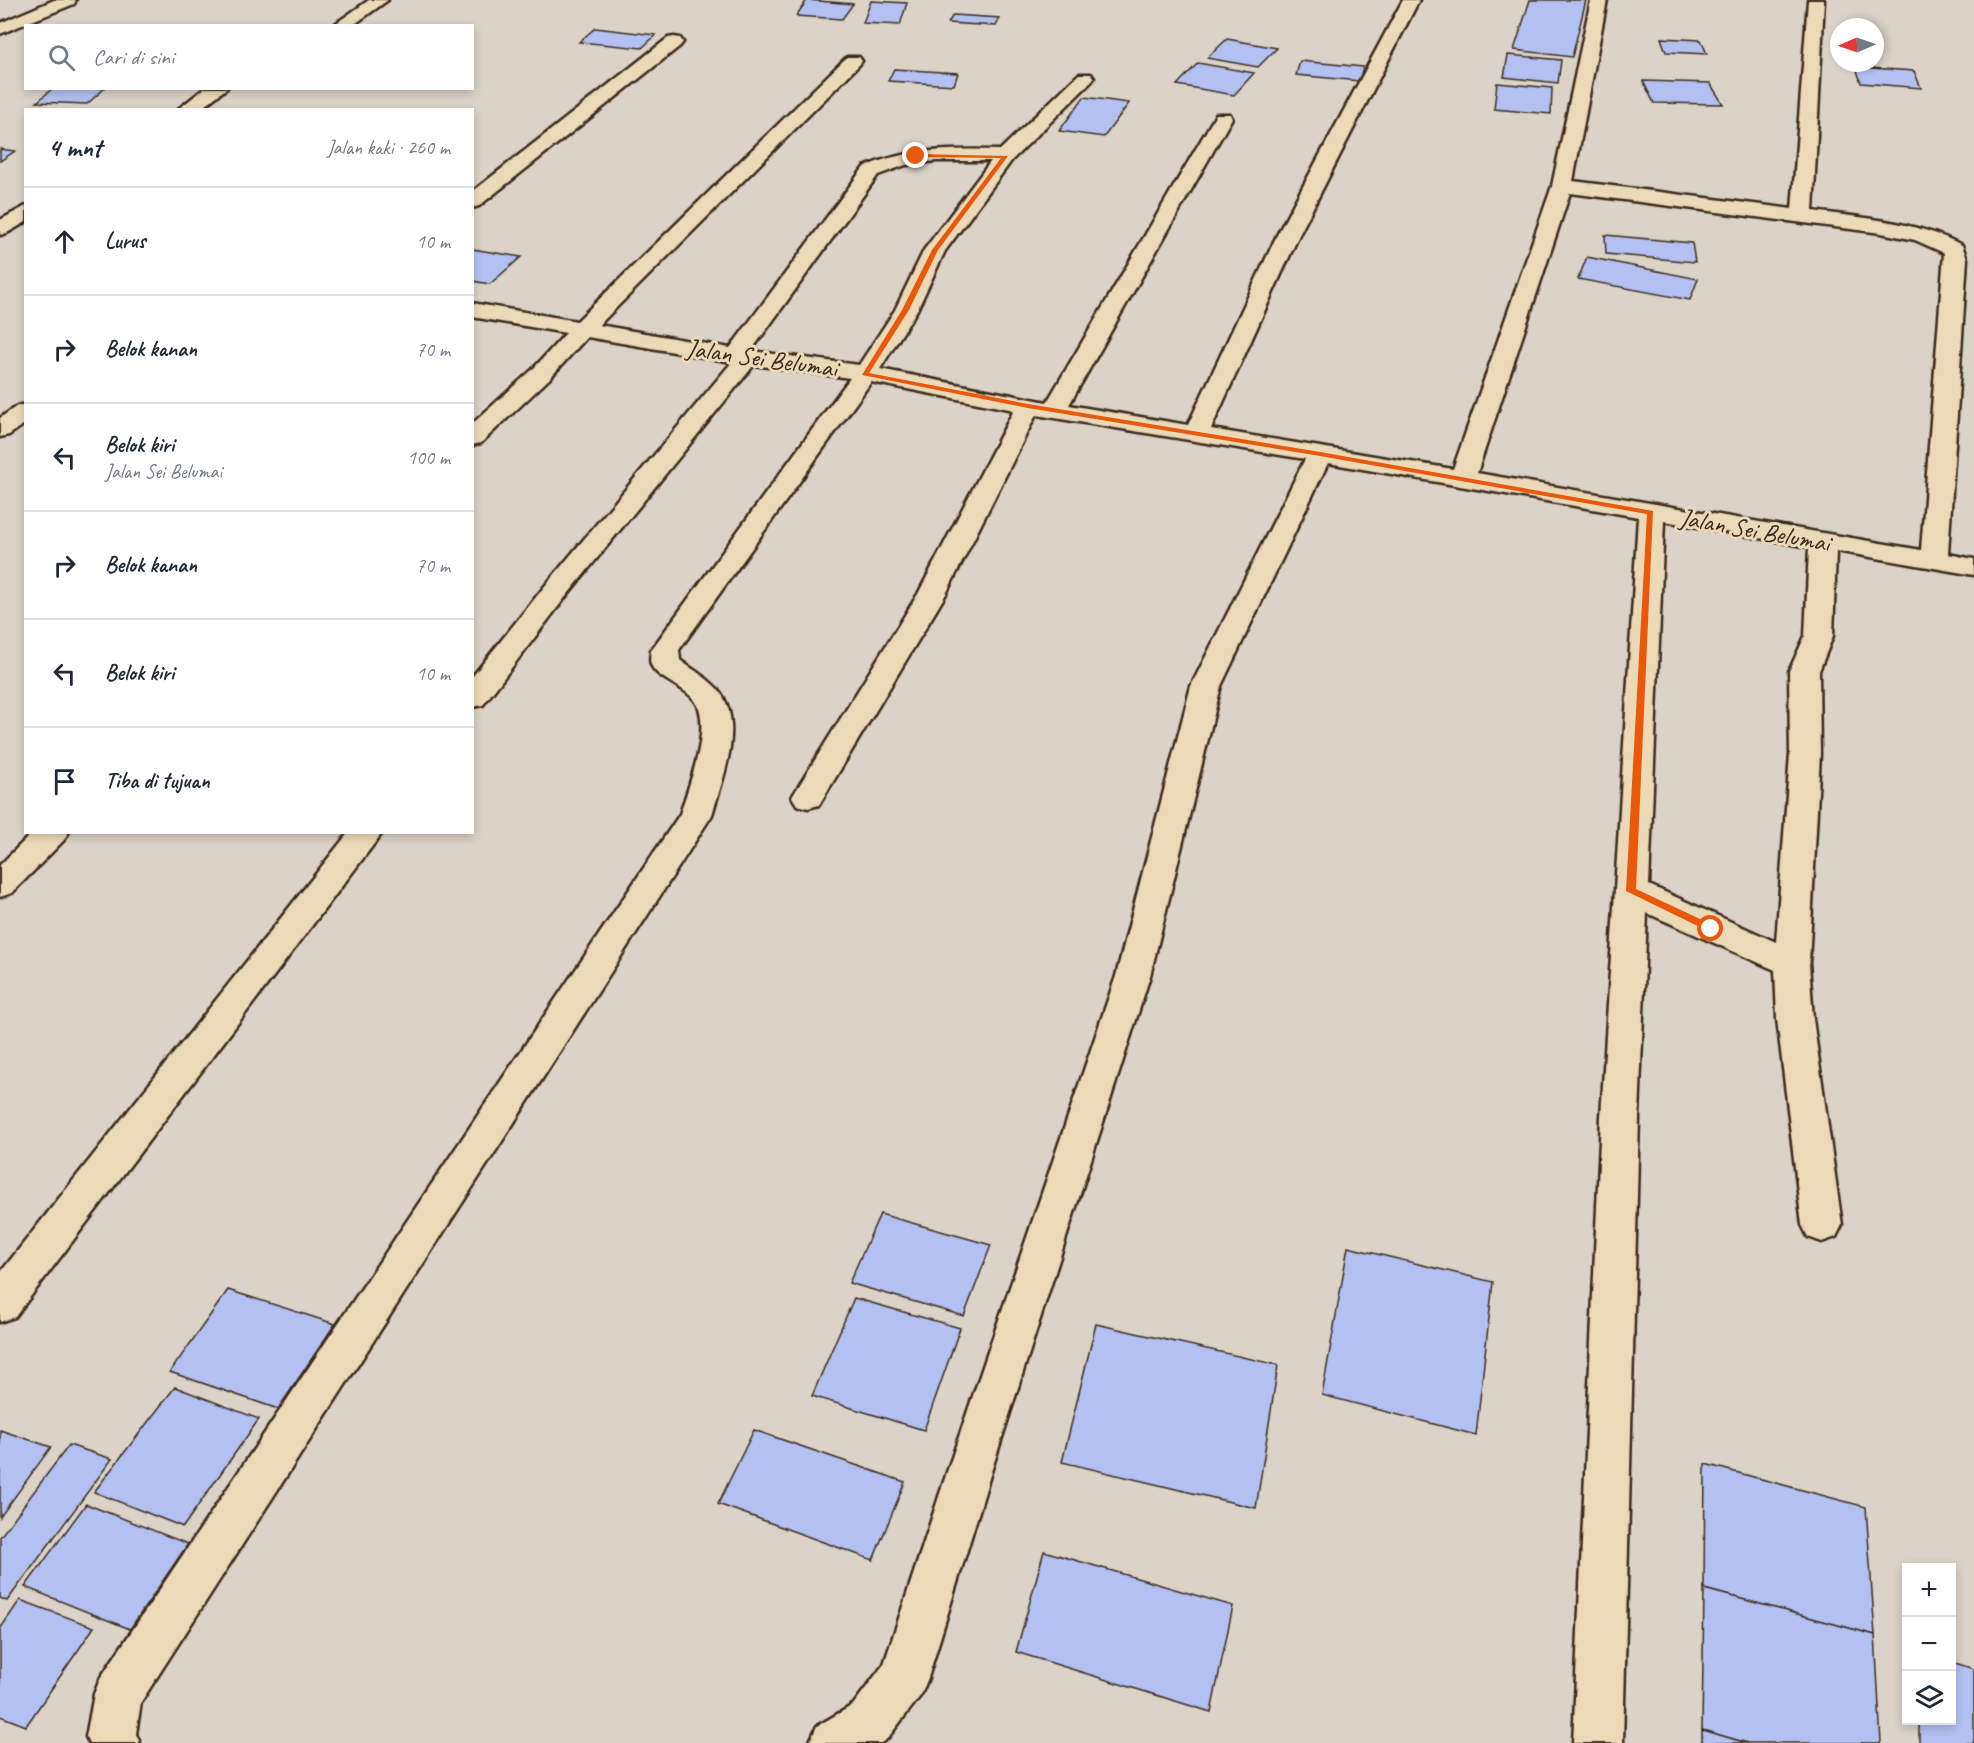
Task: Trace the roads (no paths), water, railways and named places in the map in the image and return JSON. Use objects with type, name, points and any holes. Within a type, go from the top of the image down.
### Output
[{"type":"street","points":[[0,29],[68,0]]},
{"type":"street","points":[[323,19],[351,0]]},
{"type":"street","points":[[343,24],[380,0]]},
{"type":"street","points":[[1197,433],[1288,236],[1411,0]]},
{"type":"street","points":[[1462,480],[1562,186],[1599,0]]},
{"type":"street","points":[[1802,216],[1816,0]]},
{"type":"street","points":[[474,200],[674,42]]},
{"type":"street","points":[[474,436],[541,374],[582,329],[853,61]]},
{"type":"street","points":[[116,1743],[111,1737],[118,1694],[696,815],[710,764],[715,735],[714,710],[709,698],[665,664],[665,650],[865,374],[906,310],[935,250],[1005,156],[1085,78]]},
{"type":"street","points":[[190,108],[227,91]]},
{"type":"street","points":[[213,108],[227,91]]},
{"type":"street","points":[[808,797],[932,594],[1041,408],[1223,118]]},
{"type":"street","points":[[474,695],[742,357],[871,171],[885,164],[916,156],[1005,156]]},
{"type":"street","points":[[1562,186],[1802,216],[1913,233],[1940,240],[1954,250],[1956,259],[1934,560]]},
{"type":"street","points":[[0,229],[24,227]]},
{"type":"street","name":"Jalan Sei Belumai","points":[[474,310],[742,357],[865,374],[1041,408],[1974,567]]},
{"type":"street","points":[[0,430],[24,412]]},
{"type":"street","points":[[834,1743],[870,1722],[904,1678],[969,1472],[1133,975],[1206,687],[1320,454]]},
{"type":"street","points":[[1598,1743],[1621,1105],[1651,512]]},
{"type":"street","points":[[1822,1225],[1795,1019],[1792,963],[1805,754],[1804,671],[1819,636],[1823,541]]},
{"type":"street","points":[[0,885],[51,834]]},
{"type":"street","points":[[0,1304],[366,834]]},
{"type":"street","points":[[1631,891],[1711,929],[1792,963]]}]
